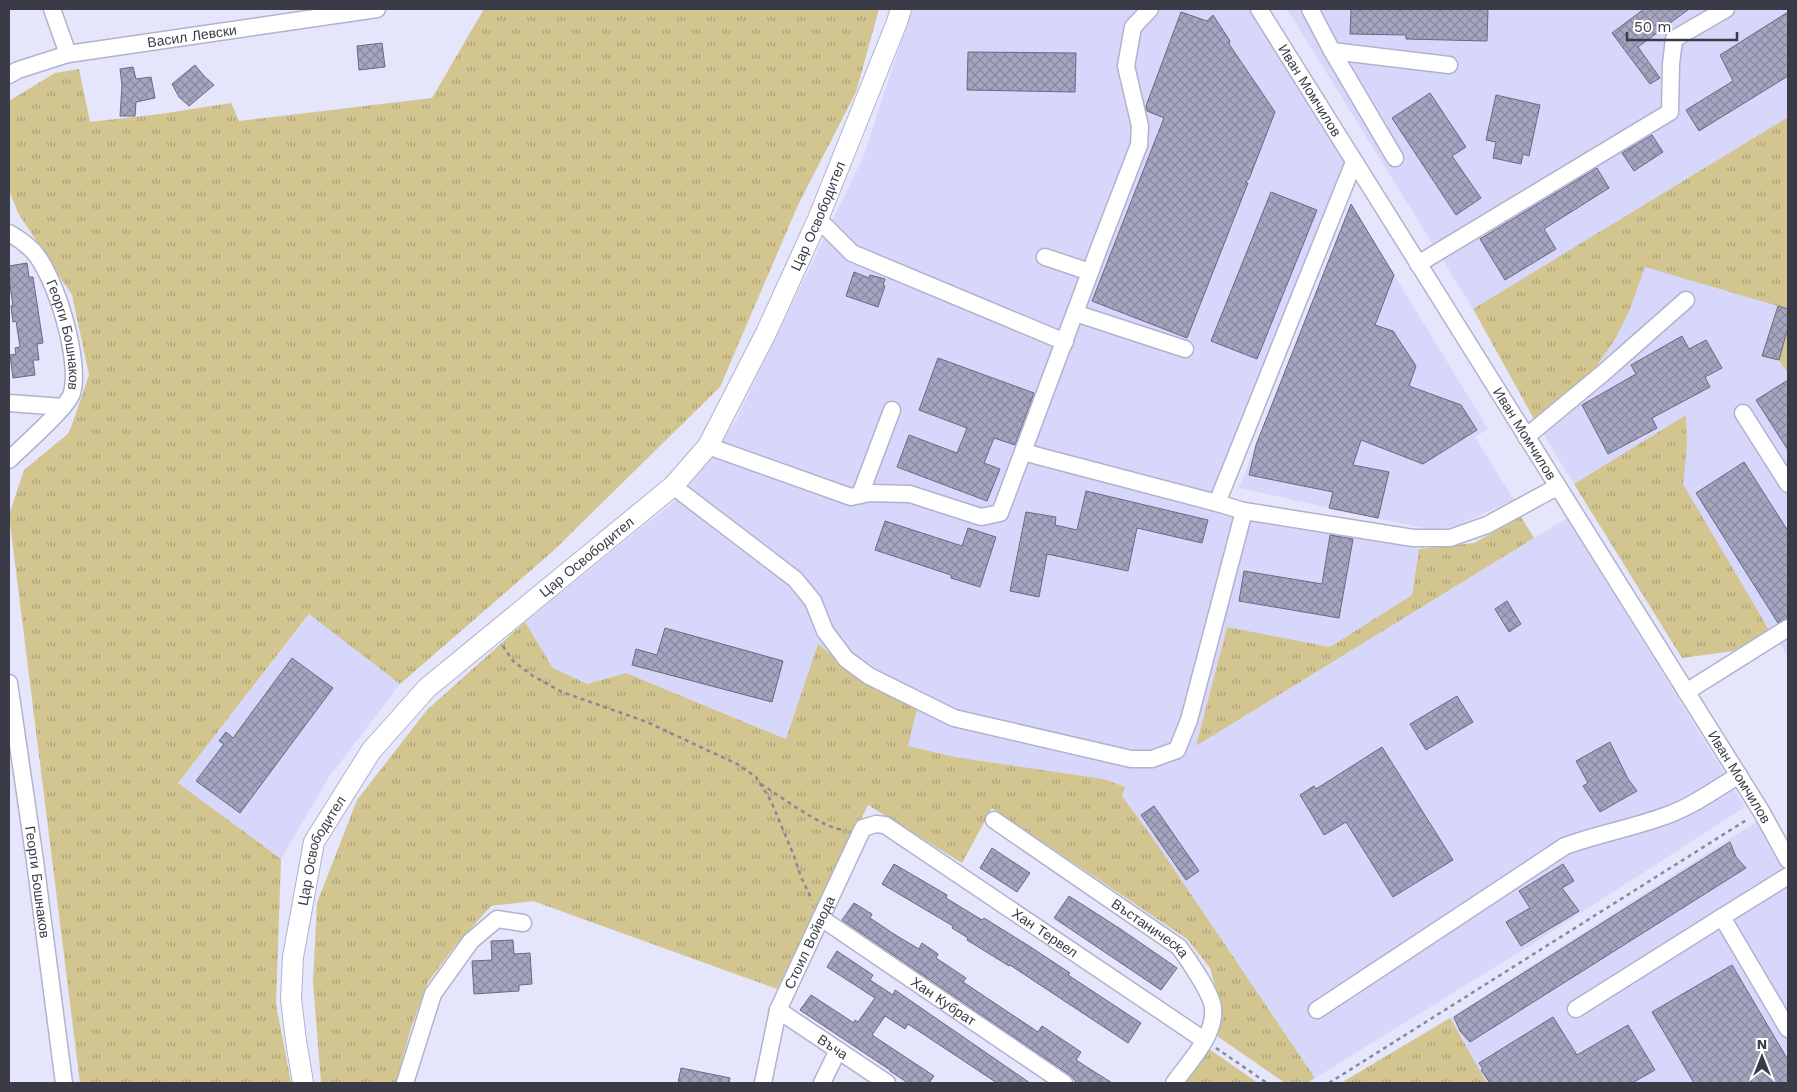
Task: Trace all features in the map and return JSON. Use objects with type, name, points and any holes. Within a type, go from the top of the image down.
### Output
[{"type":"main road","name":"Цар Освободител","points":[[303,1083],[292,999],[293,957],[314,842],[371,751],[427,688],[673,486],[708,446],[766,333],[818,219],[901,9]]},
{"type":"street","points":[[52,9],[68,54]]},
{"type":"street","name":"Васил Левски","points":[[9,75],[18,70],[68,54],[377,9]]},
{"type":"street","points":[[708,446],[851,497],[870,493],[910,494],[981,517],[1000,513],[1139,145],[1140,126],[1126,66],[1133,27],[1150,9]]},
{"type":"street","name":"Иван Момчилов","points":[[1259,9],[1739,775],[1788,860]]},
{"type":"street","points":[[1310,9],[1332,51],[1395,158]]},
{"type":"street","points":[[1418,264],[1670,112],[1671,64],[1674,39],[1726,9]]},
{"type":"street","points":[[1332,51],[1449,65]]},
{"type":"street","points":[[1217,503],[1354,162]]},
{"type":"street","points":[[818,219],[852,252],[1065,342]]},
{"type":"street","name":"Георги Бошнаков","points":[[9,233],[21,240],[34,252],[44,266],[65,318],[74,376],[72,394],[63,407],[9,460]]},
{"type":"street","points":[[1045,257],[1090,272]]},
{"type":"street","points":[[1526,437],[1602,374],[1686,300]]},
{"type":"street","points":[[1075,313],[1185,349]]},
{"type":"street","points":[[9,403],[63,407]]},
{"type":"street","points":[[860,495],[892,410]]},
{"type":"street","points":[[1743,413],[1788,484]]},
{"type":"street","points":[[1023,452],[1244,511],[1413,538],[1450,538],[1487,525],[1557,486]]},
{"type":"street","points":[[673,486],[795,579],[812,600],[824,631],[846,659],[869,676],[954,718],[1131,759],[1152,759],[1176,750],[1189,720],[1244,511]]},
{"type":"street","points":[[1686,692],[1788,628]]},
{"type":"street","name":"Георги Бошнаков","points":[[9,683],[10,708],[35,861],[64,1083]]},
{"type":"street","points":[[1317,1010],[1565,846],[1666,816],[1694,802],[1739,775]]},
{"type":"street","name":"Въстаническа","points":[[994,820],[1179,947],[1189,960],[1214,1007],[1212,1025],[1204,1040],[1174,1083]]},
{"type":"street","name":"Хан Тервел","points":[[863,828],[876,824],[886,825],[1204,1040]]},
{"type":"street","name":"Стоил Войвода","points":[[763,1083],[778,1010],[863,828]]},
{"type":"street","points":[[1576,1009],[1788,876]]},
{"type":"street","points":[[1722,917],[1788,1029]]},
{"type":"street","name":"Хан Кубрат","points":[[821,918],[1064,1083]]},
{"type":"street","points":[[405,1083],[433,994],[471,941],[496,919],[523,923]]},
{"type":"street","name":"Въча","points":[[778,1010],[888,1083]]},
{"type":"street","points":[[822,1083],[838,1050]]},
{"type":"path","points":[[494,632],[513,660],[534,676],[562,692],[647,722],[739,764],[756,777],[772,801],[801,877],[821,918]]},
{"type":"path","points":[[760,783],[839,830],[863,828]]},
{"type":"path","points":[[1328,1083],[1761,811]]},
{"type":"path","points":[[1204,1040],[1267,1083]]},
{"type":"shaded area","points":[[912,9],[1249,9],[1346,159],[1218,503],[1419,549],[1412,595],[1330,647],[1227,627],[1196,746],[1567,518],[1745,807],[1531,945],[1315,1078],[1157,844],[1122,796],[1125,787],[1104,779],[955,757],[907,746],[863,681],[818,645],[787,739],[626,673],[587,684],[553,668],[525,622],[681,496],[735,422],[864,155]]},
{"type":"shaded area","points":[[1287,9],[1788,9],[1788,117],[1473,309]]},
{"type":"shaded area","points":[[1351,204],[1488,429],[1475,437],[1514,500],[1458,525],[1432,530],[1239,488]]},
{"type":"shaded area","points":[[1645,267],[1788,309],[1788,327],[1779,360],[1788,375],[1788,656],[1769,630],[1682,484],[1687,448],[1686,415],[1574,484],[1534,419],[1579,391],[1614,341],[1629,312]]},
{"type":"shaded area","points":[[310,614],[400,684],[329,777],[281,859],[178,783]]},
{"type":"shaded area","points":[[1756,822],[1788,874],[1788,1083],[1487,1083],[1450,1018]]},
{"type":"green space","points":[[484,9],[879,9],[856,92],[798,205],[720,387],[552,552],[400,684],[309,614],[178,783],[281,859],[276,1004],[291,1083],[80,1083],[9,515],[24,470],[69,433],[89,375],[72,295],[18,213],[9,190],[9,101],[55,73],[79,69],[90,122],[231,103],[239,121],[432,98]]},
{"type":"green space","points":[[1788,117],[1788,309],[1645,267],[1629,312],[1614,341],[1579,391],[1534,419],[1473,309]]},
{"type":"green space","points":[[1788,327],[1788,374],[1779,360]]},
{"type":"green space","points":[[1686,415],[1687,448],[1683,484],[1769,630],[1733,651],[1682,658],[1574,484]]},
{"type":"green space","points":[[1521,517],[1534,538],[1196,746],[1227,627],[1330,647],[1412,595],[1419,549],[1474,543]]},
{"type":"green space","points":[[525,622],[553,668],[587,684],[626,673],[786,739],[818,644],[863,681],[918,705],[908,746],[955,757],[1104,779],[1125,787],[1122,796],[1157,844],[1315,1078],[1307,1083],[1285,1083],[1217,1036],[1219,1001],[1210,968],[1187,939],[992,808],[962,863],[868,805],[777,989],[533,901],[491,906],[456,945],[428,982],[411,1028],[396,1083],[321,1083],[313,982],[317,903],[357,800],[427,710]]},
{"type":"green space","points":[[1450,1018],[1487,1083],[1341,1083]]},
{"type":"green space","points":[[1209,1049],[1258,1083],[1186,1083]]},
{"type":"building","points":[[1351,9],[1488,9],[1487,41],[1406,39],[1406,35],[1350,34]]},
{"type":"building","points":[[1644,9],[1689,9],[1638,47],[1660,78],[1650,84],[1612,33]]},
{"type":"building","points":[[1181,12],[1207,21],[1213,15],[1230,41],[1229,44],[1275,112],[1249,179],[1245,182],[1248,183],[1187,338],[1092,301],[1164,118],[1147,111],[1146,106]]},
{"type":"building","points":[[1788,12],[1788,76],[1699,131],[1686,110],[1733,81],[1720,55]]},
{"type":"building","points":[[382,43],[385,67],[359,70],[357,46]]},
{"type":"building","points":[[968,52],[1076,53],[1075,92],[967,90]]},
{"type":"building","points":[[195,65],[214,85],[189,106],[179,97],[172,84]]},
{"type":"building","points":[[133,67],[136,79],[151,77],[155,98],[136,102],[135,116],[120,116],[122,85],[120,69]]},
{"type":"building","points":[[1430,93],[1466,147],[1452,156],[1481,198],[1456,215],[1392,118]]},
{"type":"building","points":[[1496,95],[1540,105],[1529,156],[1523,154],[1521,164],[1493,158],[1496,142],[1486,140]]},
{"type":"building","points":[[1652,135],[1663,152],[1634,171],[1622,153]]},
{"type":"building","points":[[1597,168],[1609,188],[1544,229],[1556,249],[1505,280],[1480,239]]},
{"type":"building","points":[[1271,192],[1317,210],[1257,359],[1211,341]]},
{"type":"building","points":[[1351,204],[1394,275],[1375,325],[1393,331],[1416,366],[1409,386],[1461,405],[1477,430],[1423,464],[1361,440],[1353,465],[1389,472],[1378,518],[1329,508],[1333,492],[1249,475],[1256,445]]},
{"type":"building","points":[[27,263],[29,277],[33,277],[43,343],[37,344],[39,360],[33,360],[35,375],[13,378],[10,355],[16,354],[15,348],[20,347],[16,321],[13,322],[9,266]]},
{"type":"building","points":[[854,272],[869,278],[870,275],[885,279],[883,285],[885,286],[878,307],[846,296]]},
{"type":"building","points":[[1778,306],[1788,309],[1788,327],[1779,360],[1762,356]]},
{"type":"building","points":[[1682,336],[1689,349],[1706,340],[1722,368],[1705,377],[1710,387],[1652,418],[1657,428],[1608,454],[1582,405],[1636,374],[1631,365]]},
{"type":"building","points":[[938,358],[1034,393],[1015,445],[994,438],[984,463],[1000,469],[987,501],[897,467],[909,435],[957,453],[967,428],[919,410]]},
{"type":"building","points":[[1788,380],[1788,450],[1756,400]]},
{"type":"building","points":[[1744,462],[1788,531],[1788,618],[1778,623],[1696,493]]},
{"type":"building","points":[[1086,491],[1208,520],[1202,543],[1137,528],[1128,571],[1047,554],[1039,597],[1010,591],[1026,512],[1056,517],[1055,525],[1077,530]]},
{"type":"building","points":[[885,521],[962,546],[968,528],[996,537],[980,587],[951,578],[951,575],[875,550]]},
{"type":"building","points":[[1330,535],[1353,539],[1339,618],[1239,601],[1244,571],[1322,584]]},
{"type":"building","points":[[1507,601],[1521,624],[1509,632],[1495,609]]},
{"type":"building","points":[[665,628],[783,661],[772,702],[632,665],[636,649],[657,655]]},
{"type":"building","points":[[292,658],[333,688],[240,813],[196,781],[224,744],[219,741],[226,732],[233,738]]},
{"type":"building","points":[[1457,696],[1473,722],[1426,750],[1410,724]]},
{"type":"building","points":[[1610,742],[1628,779],[1637,791],[1600,812],[1583,786],[1588,783],[1576,761]]},
{"type":"building","points":[[1382,747],[1453,860],[1393,897],[1346,822],[1324,835],[1300,795],[1314,786],[1316,789]]},
{"type":"building","points":[[1154,806],[1199,871],[1186,880],[1141,815]]},
{"type":"building","points":[[1730,842],[1736,857],[1746,868],[1470,1042],[1460,1031],[1454,1017]]},
{"type":"building","points":[[992,848],[1030,873],[1017,892],[980,868]]},
{"type":"building","points":[[894,864],[947,895],[946,898],[982,920],[984,918],[1029,946],[1070,973],[1068,975],[1141,1023],[1128,1043],[1010,965],[967,940],[968,938],[952,928],[953,926],[882,884]]},
{"type":"building","points":[[1563,864],[1574,881],[1562,888],[1579,911],[1521,946],[1506,922],[1530,908],[1519,891]]},
{"type":"building","points":[[1069,896],[1177,968],[1161,990],[1054,918]]},
{"type":"building","points":[[854,903],[872,914],[870,918],[897,936],[919,949],[922,943],[938,954],[936,958],[966,978],[963,982],[1038,1032],[1042,1026],[1081,1052],[1076,1060],[1112,1083],[1077,1083],[1070,1075],[842,920]]},
{"type":"building","points":[[513,940],[514,954],[530,953],[532,984],[519,985],[519,991],[474,994],[472,961],[492,960],[491,941]]},
{"type":"building","points":[[837,951],[873,975],[870,980],[893,995],[895,990],[1030,1083],[997,1083],[908,1024],[905,1029],[885,1016],[872,1035],[934,1076],[929,1083],[908,1083],[800,1010],[811,995],[854,1023],[855,1020],[858,1022],[875,998],[827,967]]},
{"type":"building","points":[[1732,965],[1788,1060],[1788,1083],[1694,1083],[1652,1012]]},
{"type":"building","points":[[1553,1017],[1577,1055],[1628,1025],[1655,1070],[1632,1083],[1490,1083],[1481,1070],[1483,1069],[1479,1063]]},
{"type":"building","points":[[681,1068],[730,1078],[729,1083],[678,1083]]}]
